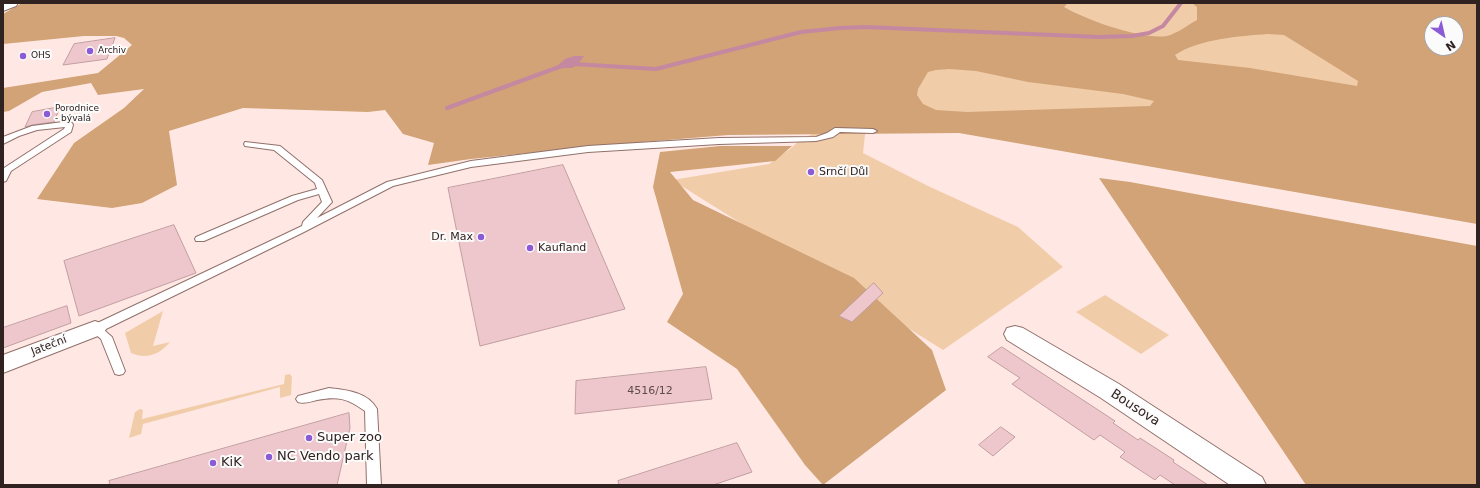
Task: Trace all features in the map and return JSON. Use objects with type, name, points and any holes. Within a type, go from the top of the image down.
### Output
[{"type":"street","name":"Jateční","points":[[3,364],[95,329]]},
{"type":"street","name":"Bousova","points":[[1015,334],[1110,391],[1252,485]]},
{"type":"lane","points":[[3,141],[9,136],[21,132],[59,124],[69,125],[68,130],[5,168],[3,179]]},
{"type":"lane","points":[[119,371],[106,337],[95,329],[299,231],[390,184],[471,164],[588,149],[719,141],[816,139],[830,135],[838,130],[873,131]]},
{"type":"lane","points":[[248,144],[277,148],[319,182],[327,202],[299,231]]},
{"type":"lane","points":[[200,239],[295,198],[322,190]]},
{"type":"lane","points":[[302,399],[329,393],[353,396],[371,409],[374,485]]},
{"type":"shaded area","points":[[22,3],[1068,3],[1064,7],[1086,18],[1114,28],[1143,35],[1167,36],[1197,20],[1197,7],[1192,3],[1477,3],[1477,224],[959,133],[728,135],[607,145],[428,165],[434,143],[403,134],[385,110],[368,112],[243,108],[169,131],[177,185],[142,203],[112,208],[37,199],[74,143],[124,108],[144,89],[98,95],[91,83],[42,92],[9,111],[3,112],[3,88],[98,73],[132,45],[124,38],[116,36],[84,36],[3,44],[3,14]],"holes":[[[1268,34],[1284,35],[1358,81],[1357,86],[1250,68],[1178,60],[1175,55],[1196,45],[1220,39]],[[949,69],[976,71],[1028,82],[1123,94],[1154,101],[1150,106],[967,112],[936,110],[923,104],[917,95],[918,89],[928,72]]]},
{"type":"shaded area","name":"Srnčí Důl","points":[[866,3],[1217,3],[1316,28],[1394,118],[866,126],[863,153],[928,186],[1018,227],[1063,267],[943,350],[672,180],[769,164],[801,139],[822,130]]},
{"type":"shaded area","points":[[574,56],[584,56],[578,64],[573,67],[566,68],[557,66],[565,59]]},
{"type":"shaded area","points":[[720,146],[792,146],[775,161],[670,172],[693,200],[854,278],[932,350],[946,390],[823,485],[805,465],[737,369],[667,322],[683,294],[653,187],[660,152]]},
{"type":"shaded area","points":[[1099,178],[1130,182],[1477,246],[1477,485],[1306,485]]},
{"type":"shaded area","points":[[1105,295],[1169,335],[1141,354],[1076,312]]},
{"type":"shaded area","points":[[163,311],[153,346],[170,342],[162,350],[153,355],[142,356],[131,353],[125,333]]},
{"type":"shaded area","points":[[290,374],[292,377],[291,395],[280,398],[280,387],[143,424],[141,434],[129,438],[135,412],[140,409],[143,410],[142,419],[284,384],[285,375]]},
{"type":"building","name":"Archiv","points":[[115,38],[107,59],[63,65],[74,44]]},
{"type":"building","points":[[60,107],[54,122],[25,127],[32,112]]},
{"type":"building","name":"Kaufland","points":[[563,165],[625,309],[480,346],[448,188]]},
{"type":"building","points":[[174,225],[196,273],[79,316],[64,261]]},
{"type":"building","points":[[874,283],[883,293],[852,322],[839,316]]},
{"type":"building","points":[[67,306],[71,323],[3,348],[3,328]]},
{"type":"building","points":[[1002,347],[1115,421],[1113,423],[1138,440],[1140,438],[1174,460],[1173,462],[1208,485],[1175,485],[1160,475],[1155,480],[1120,457],[1125,452],[1100,435],[1094,440],[1012,384],[1020,378],[988,357]]},
{"type":"building","points":[[706,367],[712,399],[575,414],[576,381]]},
{"type":"building","name":"NC Vendo park","points":[[349,413],[350,428],[337,485],[110,485],[109,481]]},
{"type":"building","points":[[1001,427],[1015,437],[993,456],[979,445]]},
{"type":"building","points":[[737,443],[752,472],[713,485],[619,485],[618,481]]},
{"type":"waterway","points":[[447,108],[559,67],[574,64],[656,69],[801,32],[866,27],[1099,37],[1132,36],[1149,33],[1163,26],[1181,3]]},
{"type":"place","name":"Archiv","points":[[90,51]]},
{"type":"place","name":"OHS","points":[[23,56]]},
{"type":"place","name":"Porodnice - bývalá","points":[[47,114]]},
{"type":"place","name":"Srnčí Důl","points":[[811,172]]},
{"type":"place","name":"Dr. Max","points":[[481,237]]},
{"type":"place","name":"Kaufland","points":[[530,248]]},
{"type":"place","name":"Super zoo","points":[[309,438]]},
{"type":"place","name":"NC Vendo park","points":[[269,457]]},
{"type":"place","name":"KiK","points":[[213,463]]}]
